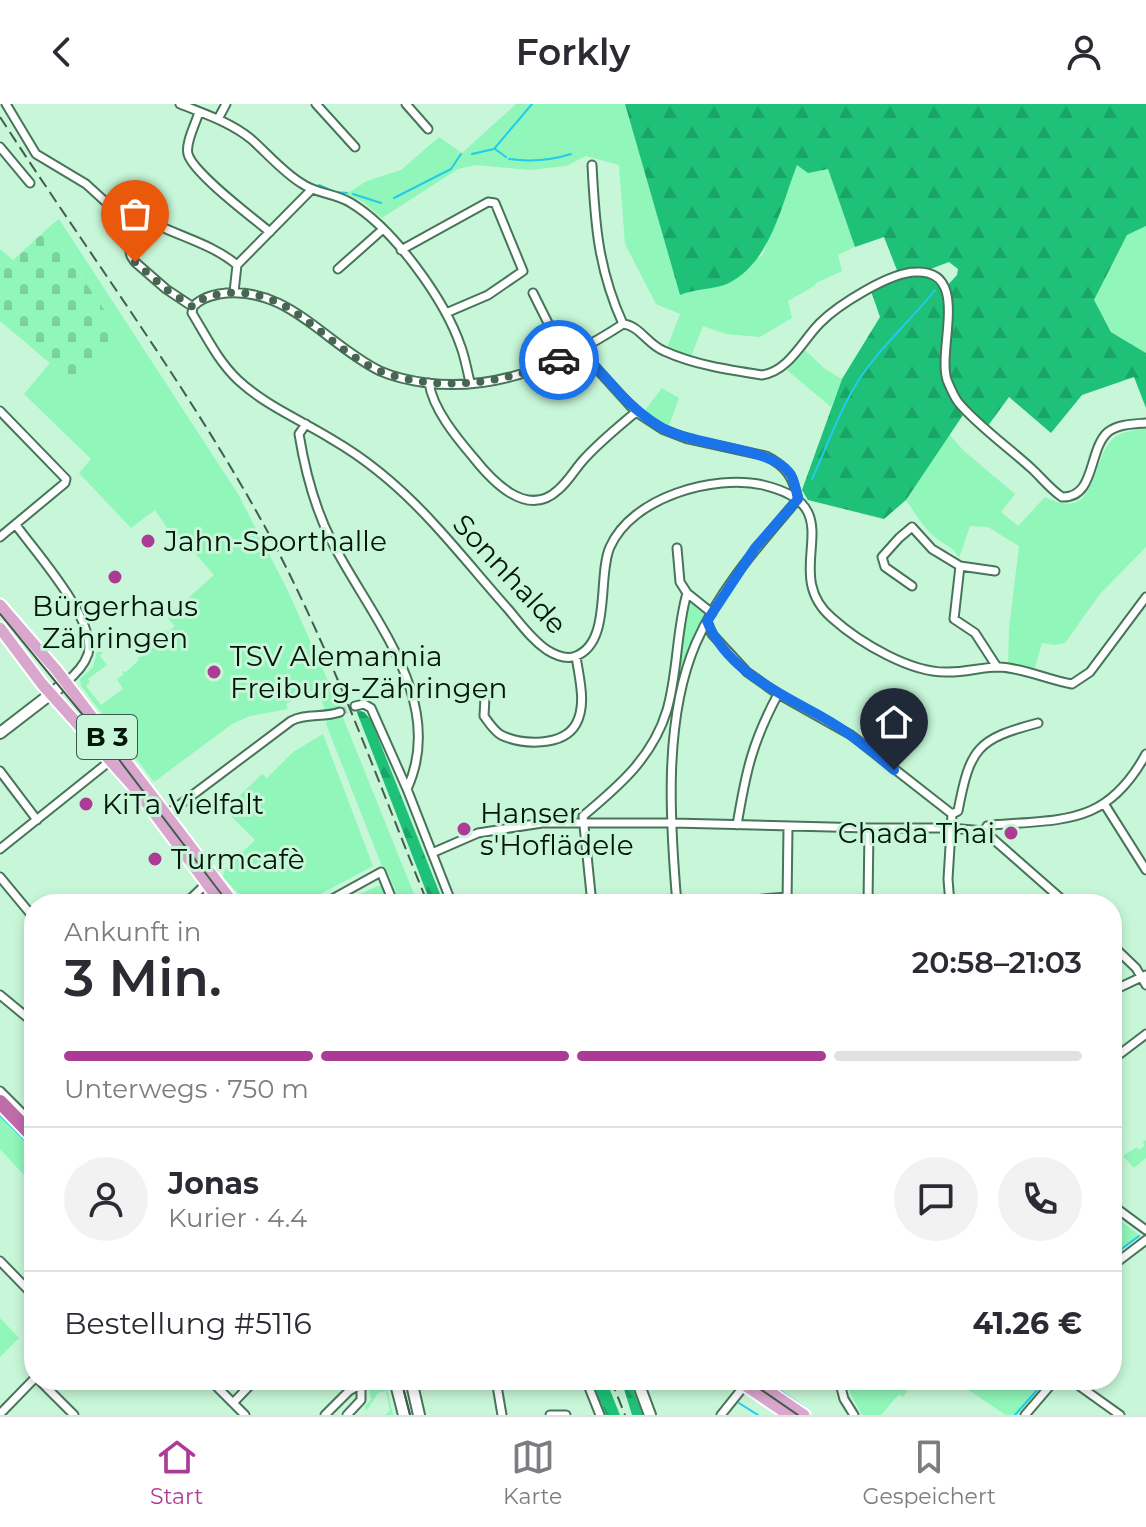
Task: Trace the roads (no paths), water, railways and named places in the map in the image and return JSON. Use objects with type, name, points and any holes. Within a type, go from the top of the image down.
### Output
[{"type":"highway","points":[[0,1102],[24,1127]]},
{"type":"main road","name":"B 3","points":[[0,605],[65,683],[226,894]]},
{"type":"main road","points":[[0,628],[52,694],[140,794],[215,894]]},
{"type":"main road","points":[[0,733],[65,683]]},
{"type":"main road","points":[[398,1390],[404,1415]]},
{"type":"main road","points":[[413,1390],[419,1415]]},
{"type":"main road","points":[[641,1390],[650,1415]]},
{"type":"main road","points":[[755,1390],[789,1415]]},
{"type":"main road","points":[[759,1390],[804,1415]]},
{"type":"street","points":[[6,104],[36,154],[86,184],[121,216],[131,256],[166,289],[193,307],[210,296],[234,292],[253,292],[278,300],[352,354],[381,371],[429,383],[500,379],[529,372],[576,351],[623,324],[634,327],[657,348],[697,363],[771,374],[783,366],[819,324],[840,307],[890,279],[908,272],[924,271],[940,280],[948,293],[946,376],[958,402],[1062,497],[1079,492],[1107,433],[1120,427],[1146,423]]},
{"type":"street","points":[[180,104],[218,119],[249,138],[311,190],[350,202],[382,230],[401,250],[446,313],[461,346],[470,382]]},
{"type":"street","points":[[218,119],[226,104]]},
{"type":"street","points":[[316,104],[355,147]]},
{"type":"street","points":[[406,104],[428,129]]},
{"type":"street","points":[[199,112],[187,149],[191,159],[215,186],[270,232]]},
{"type":"street","points":[[0,147],[30,183]]},
{"type":"street","points":[[592,165],[599,258],[623,324]]},
{"type":"street","points":[[234,292],[237,265],[311,190]]},
{"type":"street","points":[[401,250],[488,202],[495,203],[523,271],[488,295],[446,313]]},
{"type":"street","points":[[133,211],[237,265]]},
{"type":"street","points":[[338,269],[382,230]]},
{"type":"street","points":[[533,293],[549,325],[636,412],[675,435],[766,456],[779,463],[790,475],[798,499],[806,505],[813,520],[809,576],[818,603],[831,617],[887,654],[925,671],[948,673],[997,667],[1072,684],[1090,672],[1146,597]]},
{"type":"street","name":"Sonnhalde","points":[[193,307],[192,313],[213,350],[236,378],[270,404],[372,466],[415,503],[533,639],[561,657],[576,656],[589,645],[599,622],[604,570],[610,546],[635,516],[670,495],[715,484],[763,485],[798,499]]},
{"type":"street","points":[[429,383],[430,392],[450,426],[480,465],[517,498],[530,501],[548,497],[559,490],[585,458],[636,412]]},
{"type":"street","points":[[0,411],[66,479],[0,537]]},
{"type":"street","points":[[306,424],[299,434],[305,471],[316,507],[399,659],[413,699],[418,754],[407,789]]},
{"type":"street","points":[[677,894],[673,823],[674,720],[687,668],[712,613],[755,548],[798,499]]},
{"type":"street","points":[[16,525],[75,606],[87,628],[87,655],[76,674],[65,683]]},
{"type":"street","points":[[912,586],[885,567],[882,557],[912,527],[932,549],[960,566],[995,571]]},
{"type":"street","points":[[677,548],[680,582],[687,593],[712,613]]},
{"type":"street","points":[[960,566],[954,619],[975,633],[997,667]]},
{"type":"street","points":[[591,894],[583,816],[638,766],[661,725],[667,710],[687,593]]},
{"type":"street","points":[[707,621],[712,634],[747,672],[778,694],[851,735],[952,814]]},
{"type":"street","points":[[485,697],[484,716],[501,735],[544,742],[561,738],[576,724],[581,712],[576,656]]},
{"type":"street","points":[[737,825],[753,742],[778,694]]},
{"type":"street","points":[[359,705],[371,708],[448,894]]},
{"type":"street","points":[[166,815],[291,721],[300,716],[322,717],[340,712]]},
{"type":"street","points":[[952,814],[958,811],[965,775],[981,746],[998,735],[1038,723]]},
{"type":"street","points":[[984,831],[987,826],[1069,817],[1105,805],[1128,784],[1146,754]]},
{"type":"street","points":[[0,849],[110,761]]},
{"type":"street","points":[[0,771],[37,820]]},
{"type":"street","points":[[1105,805],[1146,870]]},
{"type":"street","points":[[949,894],[952,814]]},
{"type":"street","points":[[432,853],[478,833],[542,823],[950,828],[984,831],[1056,894]]},
{"type":"street","points":[[787,894],[788,827]]},
{"type":"street","points":[[868,894],[869,828]]},
{"type":"street","points":[[341,894],[381,872],[390,894]]},
{"type":"street","points":[[0,877],[24,906]]},
{"type":"street","points":[[195,894],[207,883]]},
{"type":"street","points":[[1122,955],[1144,979],[1122,987]]},
{"type":"street","points":[[0,995],[24,1015]]},
{"type":"street","points":[[1122,1052],[1146,1034]]},
{"type":"street","points":[[0,1091],[24,1115]]},
{"type":"street","points":[[1122,1212],[1146,1230]]},
{"type":"street","points":[[1122,1258],[1146,1240]]},
{"type":"street","points":[[0,1261],[24,1286]]},
{"type":"street","points":[[0,1414],[25,1390]]},
{"type":"street","points":[[48,1390],[74,1415]]},
{"type":"street","points":[[220,1390],[245,1415]]},
{"type":"street","points":[[233,1403],[245,1390]]},
{"type":"street","points":[[325,1415],[351,1390]]},
{"type":"street","points":[[347,1415],[363,1397],[361,1390]]},
{"type":"street","points":[[498,1390],[502,1415]]},
{"type":"street","points":[[590,1390],[600,1415]]},
{"type":"street","points":[[721,1415],[738,1390]]},
{"type":"street","points":[[842,1390],[854,1415]]},
{"type":"street","points":[[1025,1415],[1046,1390]]},
{"type":"street","points":[[1085,1390],[1120,1415]]},
{"type":"street","points":[[550,1415],[566,1415]]},
{"type":"waterway","points":[[472,154],[494,149],[532,104]]},
{"type":"waterway","points":[[495,149],[506,157]]},
{"type":"waterway","points":[[394,198],[451,169],[461,154]]},
{"type":"waterway","points":[[509,159],[540,160],[571,154]]},
{"type":"waterway","points":[[319,185],[347,193]]},
{"type":"waterway","points":[[353,194],[381,203]]},
{"type":"waterway","points":[[812,479],[840,414],[860,379],[935,290]]},
{"type":"waterway","points":[[0,1115],[24,1139]]},
{"type":"waterway","points":[[1122,1249],[1139,1236]]},
{"type":"waterway","points":[[779,1390],[804,1407]]},
{"type":"waterway","points":[[1015,1415],[1037,1390]]},
{"type":"waterway","points":[[739,1403],[758,1415]]},
{"type":"tunnel","points":[[340,712],[355,706]]},
{"type":"tram line","points":[[0,614],[114,753],[221,894]]},
{"type":"tram line","points":[[404,1390],[410,1415]]},
{"type":"tram line","points":[[762,1390],[798,1415]]},
{"type":"railway","points":[[0,117],[169,370],[264,525],[331,665],[424,894]]},
{"type":"railway","points":[[615,1390],[625,1415]]},
{"type":"place","name":"Jahn-Sporthalle","points":[[148,541]]},
{"type":"place","name":"Bürgerhaus Zähringen","points":[[115,577]]},
{"type":"place","name":"TSV Alemannia Freiburg-Zähringen","points":[[214,672]]},
{"type":"place","name":"KiTa Vielfalt","points":[[86,804]]},
{"type":"place","name":"Hanser s'Hoflädele","points":[[464,829]]},
{"type":"place","name":"Chada Thai","points":[[1011,833]]},
{"type":"place","name":"Turmcafè","points":[[155,859]]}]
